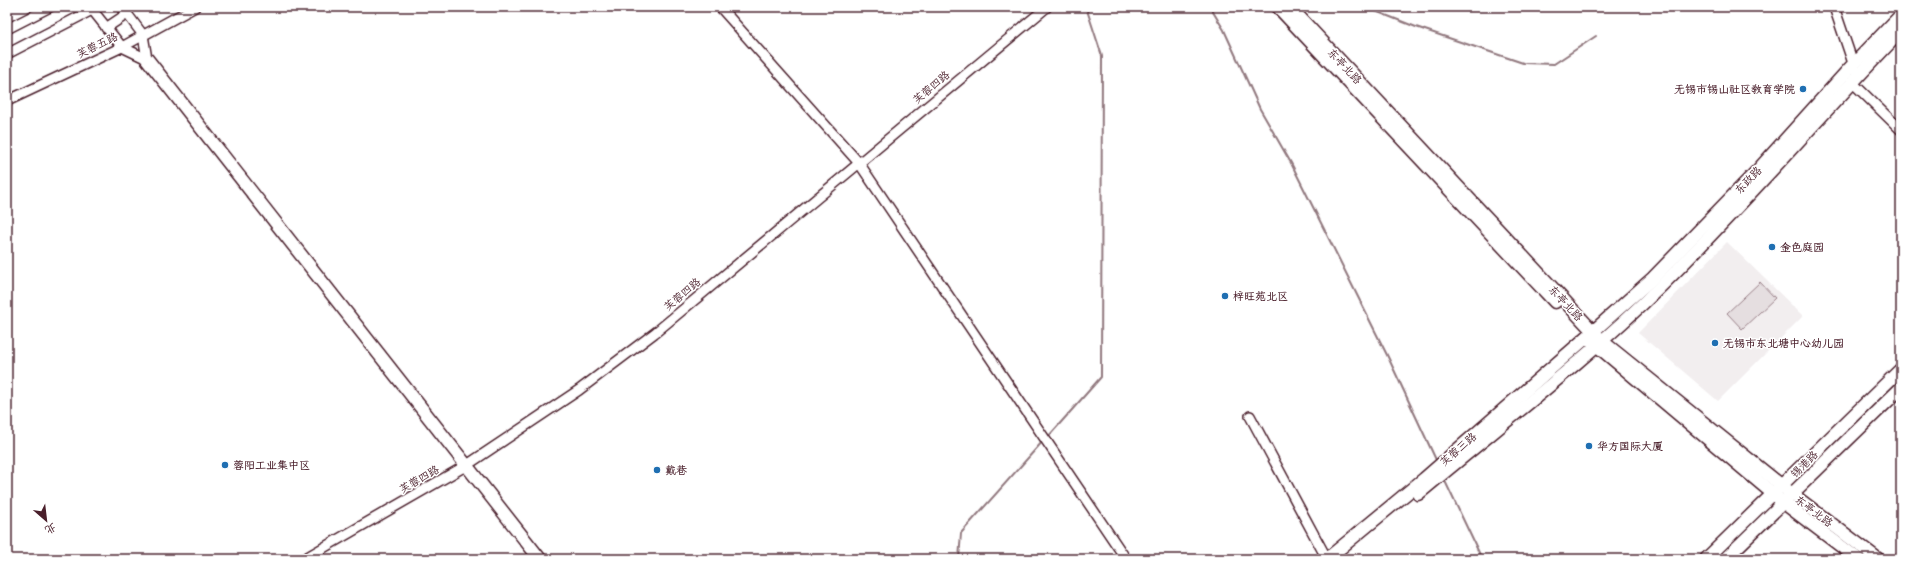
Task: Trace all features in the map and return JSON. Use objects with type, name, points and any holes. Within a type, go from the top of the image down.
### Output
[{"type":"main road","name":"东亭北路","points":[[1278,7],[1590,334]]},
{"type":"main road","name":"东亭北路","points":[[1290,7],[1599,344],[1788,498],[1858,559]]},
{"type":"main road","name":"东政路","points":[[1599,344],[1661,286],[1765,178],[1854,74],[1901,15]]},
{"type":"main road","name":"东政路","points":[[1590,334],[1659,272],[1854,74],[1901,31]]},
{"type":"main road","points":[[147,59],[540,559]]},
{"type":"main road","name":"芙蓉三路","points":[[1456,457],[1590,334]]},
{"type":"main road","name":"芙蓉三路","points":[[1327,559],[1599,344]]},
{"type":"main road","name":"锡港路","points":[[1706,559],[1901,369]]},
{"type":"main road","name":"锡港路","points":[[1725,559],[1901,388]]},
{"type":"main road","name":"芙蓉三路","points":[[1340,559],[1426,482]]},
{"type":"main road","name":"东亭北路","points":[[1788,498],[1878,559]]},
{"type":"street","points":[[7,29],[50,7]]},
{"type":"street","name":"芙蓉五路","points":[[7,101],[122,47],[195,7]]},
{"type":"street","points":[[720,7],[859,163],[1126,559]]},
{"type":"street","name":"芙蓉四路","points":[[304,559],[467,465],[579,390],[656,332],[1047,7]]},
{"type":"street","points":[[1834,7],[1854,74],[1901,130]]},
{"type":"street","points":[[7,54],[91,8],[122,47],[147,59]]},
{"type":"street","points":[[106,28],[124,11],[143,35],[147,59]]},
{"type":"street","points":[[1250,416],[1327,559]]},
{"type":"shaded area","points":[[1727,242],[1803,316],[1718,401],[1638,333]]},
{"type":"shaded area","points":[[1760,282],[1775,298],[1742,329],[1727,313]]},
{"type":"waterway","points":[[1048,437],[1101,377],[1102,56],[1086,7]]},
{"type":"waterway","points":[[1210,7],[1224,30],[1260,109],[1291,163],[1388,357],[1437,462]]},
{"type":"waterway","points":[[1365,7],[1416,27],[1523,63],[1554,64],[1596,36]]},
{"type":"waterway","points":[[959,559],[961,533],[1043,441]]},
{"type":"waterway","points":[[1444,479],[1482,559]]},
{"type":"place","name":"无锡市锡山社区教育学院","points":[[1803,89]]},
{"type":"place","name":"金色庭园","points":[[1772,247]]},
{"type":"place","name":"梓旺苑北区","points":[[1225,296]]},
{"type":"place","name":"无锡市东北塘中心幼儿园","points":[[1715,343]]},
{"type":"place","name":"华方国际大厦","points":[[1589,446]]},
{"type":"place","name":"蓉阳工业集中区","points":[[225,465]]},
{"type":"place","name":"戴巷","points":[[657,470]]}]
